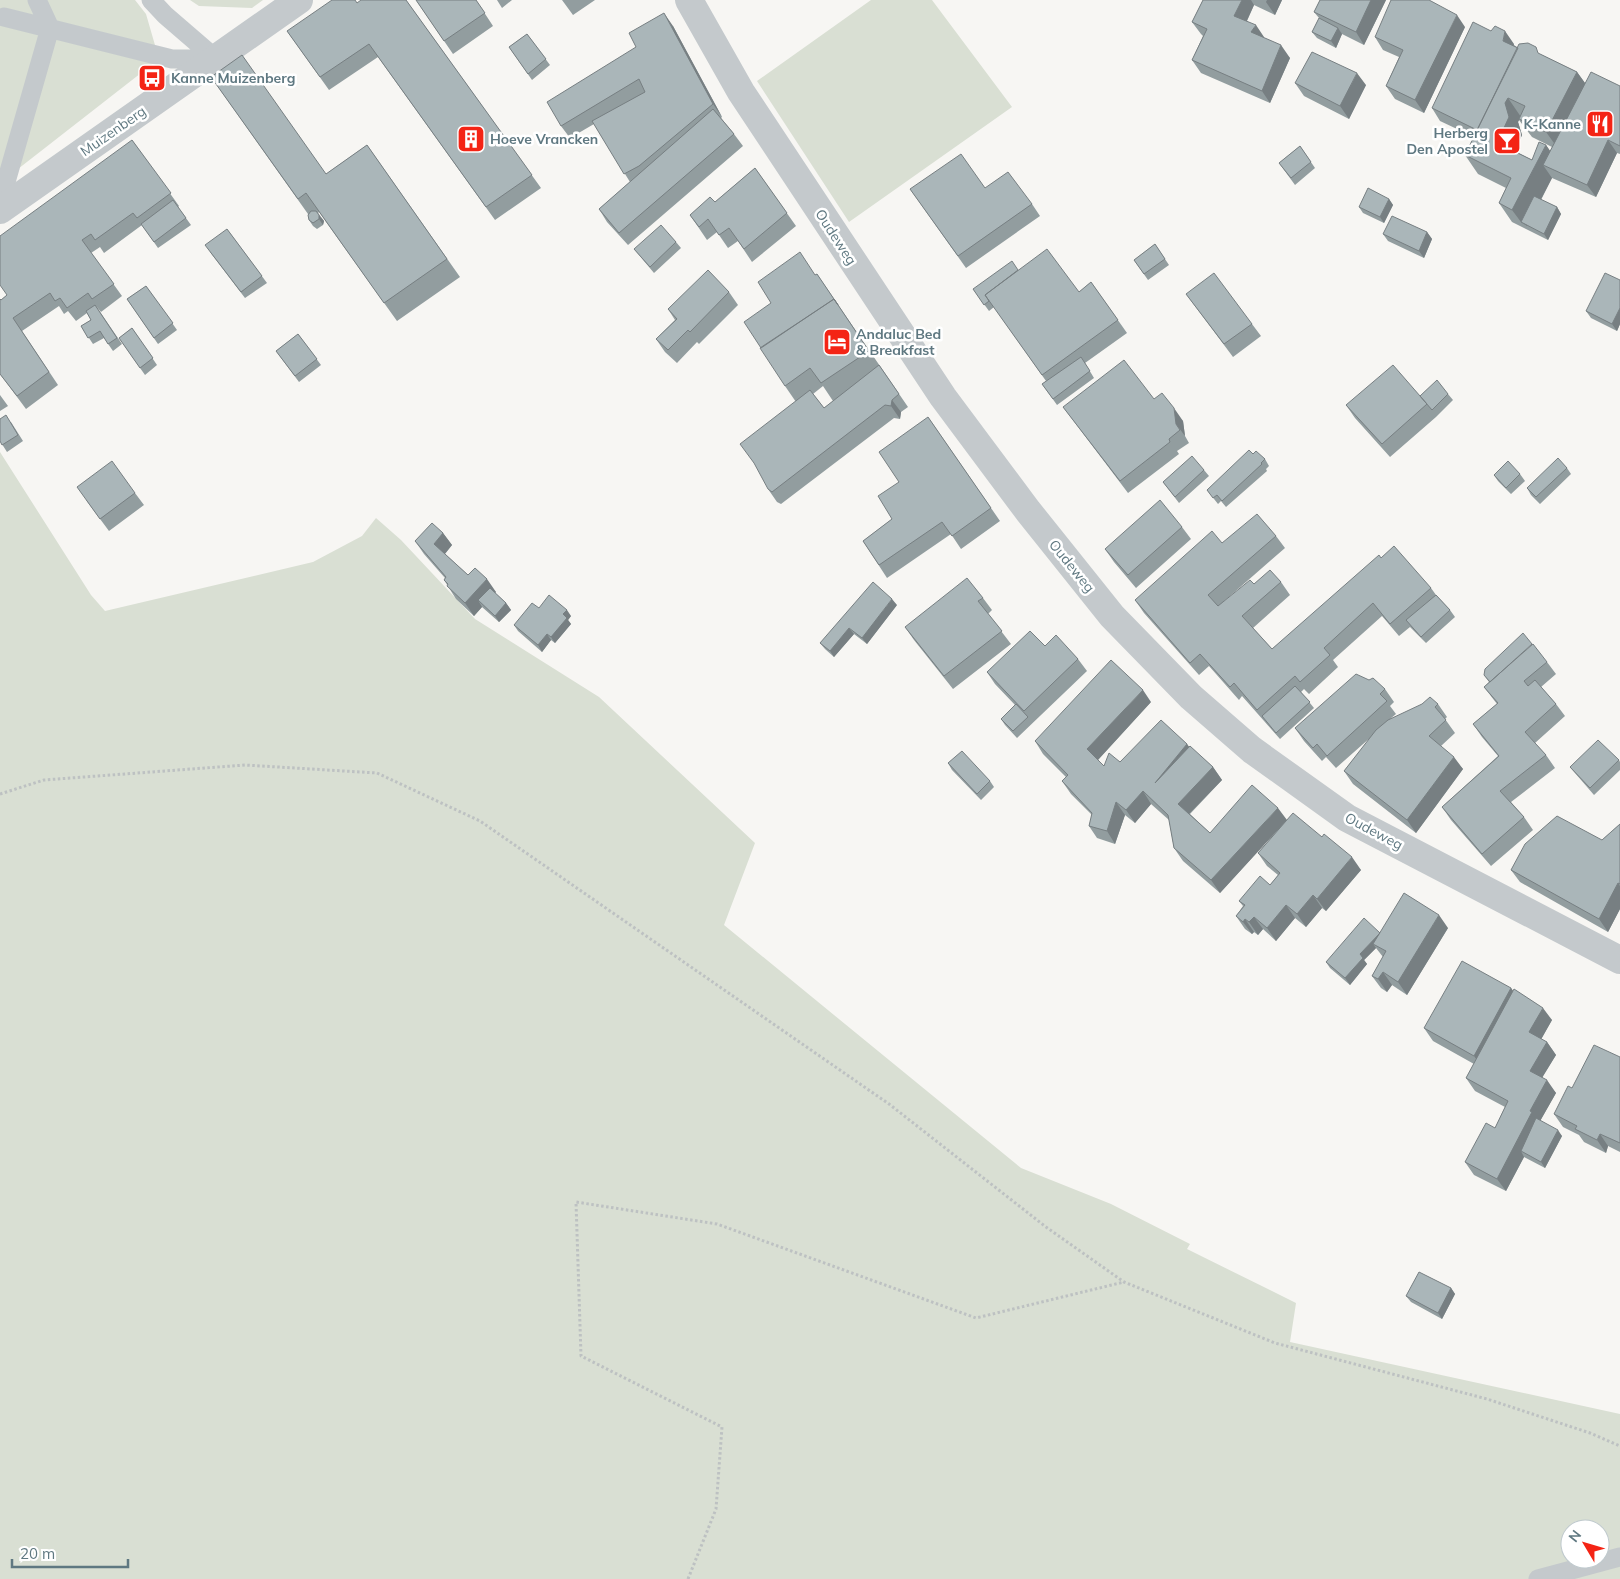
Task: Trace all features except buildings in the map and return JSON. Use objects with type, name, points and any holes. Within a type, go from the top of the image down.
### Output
[{"type":"street","name":"Muizenberg","points":[[0,210],[299,0]]},
{"type":"street","name":"Oudeweg","points":[[689,0],[741,92],[943,397],[1028,511],[1112,616],[1191,697],[1252,750],[1347,818],[1620,960]]},
{"type":"lane","points":[[0,203],[50,28],[37,0]]},
{"type":"lane","points":[[151,0],[165,15],[216,59]]},
{"type":"lane","points":[[4,17],[172,59],[216,59]]},
{"type":"lane","points":[[1538,1579],[1620,1557]]},
{"type":"path","points":[[0,794],[44,780],[245,765],[377,773],[480,821],[889,1104],[1046,1227],[1124,1282],[1275,1343],[1487,1399],[1590,1433],[1620,1446]]},
{"type":"path","points":[[688,1579],[716,1509],[722,1427],[581,1356],[576,1202],[717,1224],[976,1318],[1124,1282]]},
{"type":"shaded area","points":[[0,0],[135,0],[146,14],[159,59],[0,183]]},
{"type":"shaded area","points":[[190,0],[263,0],[252,8],[199,6]]},
{"type":"shaded area","points":[[871,0],[932,0],[1012,107],[849,222],[757,81]]},
{"type":"shaded area","points":[[0,452],[91,595],[105,611],[313,562],[362,536],[376,518],[401,540],[475,619],[599,697],[755,843],[724,925],[1021,1168],[1111,1204],[1190,1244],[1187,1249],[1296,1303],[1290,1342],[1620,1414],[1620,1579],[0,1579]]},
{"type":"place","name":"Kanne Muizenberg","points":[[152,78]]},
{"type":"place","name":"K-Kanne","points":[[1600,124]]},
{"type":"place","name":"Hoeve Vrancken","points":[[471,139]]},
{"type":"place","name":"Herberg Den Apostel","points":[[1507,141]]},
{"type":"place","name":"Andaluc Bed & Breakfast","points":[[837,342]]}]
